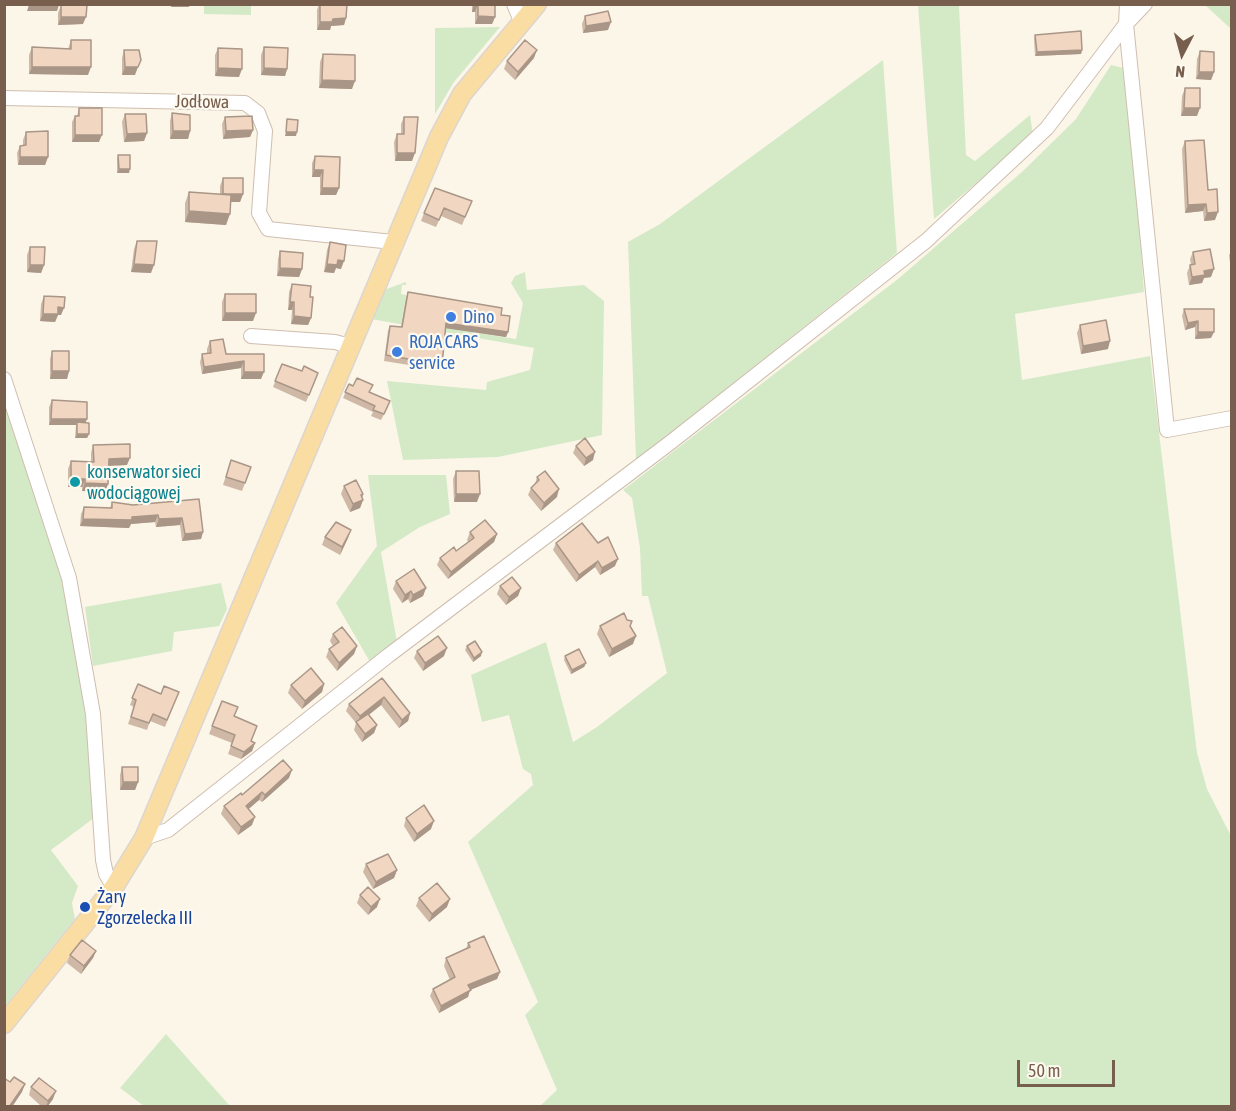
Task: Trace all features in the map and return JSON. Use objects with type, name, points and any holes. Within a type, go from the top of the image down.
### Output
[{"type":"main road","points":[[4,1024],[114,886],[144,838],[439,137],[462,94],[518,13],[537,4]]},
{"type":"street","points":[[1127,4],[1126,24],[1167,430],[1232,418]]},
{"type":"street","points":[[144,838],[168,830],[389,655],[671,442],[926,241],[1047,129],[1126,24],[1145,4]]},
{"type":"street","name":"Jodłowa","points":[[4,98],[245,103],[258,113],[265,131],[259,213],[268,229],[393,242]]},
{"type":"street","points":[[251,336],[335,342],[350,346]]},
{"type":"street","points":[[4,379],[69,578],[93,714],[103,860],[106,874],[114,886]]},
{"type":"green space","points":[[204,5],[251,5],[251,15],[204,14]]},
{"type":"green space","points":[[918,5],[959,5],[966,155],[975,161],[1030,115],[1033,135],[934,219]]},
{"type":"green space","points":[[1205,5],[1231,5],[1231,29]]},
{"type":"green space","points":[[500,27],[454,82],[435,114],[435,28]]},
{"type":"green space","points":[[883,60],[897,253],[636,460],[628,242],[660,224]]},
{"type":"green space","points":[[1111,65],[1128,69],[1144,292],[1015,314],[1022,380],[1150,356],[1197,753],[1207,789],[1231,836],[1231,1106],[540,1106],[557,1090],[525,1015],[538,1002],[468,842],[533,785],[531,774],[523,769],[509,715],[482,722],[471,675],[546,642],[573,742],[597,727],[667,673],[648,596],[642,596],[640,548],[632,498],[623,490],[898,279],[1023,171],[1076,119]]},
{"type":"green space","points":[[525,272],[527,290],[584,285],[604,301],[602,435],[498,457],[403,460],[387,381],[486,390],[487,382],[530,370],[534,348],[371,319],[384,290],[406,282],[406,285],[402,285],[401,294],[406,295],[402,321],[516,339],[523,303],[511,283],[515,276]]},
{"type":"green space","points":[[4,376],[56,533],[81,659],[94,818],[51,850],[78,886],[72,903],[75,919],[5,1006]]},
{"type":"green space","points":[[368,475],[446,475],[450,514],[420,527],[381,552],[397,642],[370,662],[336,603],[377,546]]},
{"type":"green space","points":[[221,583],[227,609],[219,626],[174,632],[172,651],[93,666],[85,607]]},
{"type":"green space","points":[[166,1034],[230,1106],[144,1106],[120,1088]]},
{"type":"building","points":[[59,4],[59,5],[29,5]]},
{"type":"building","points":[[320,4],[347,4],[346,18],[333,19],[332,22],[320,22]]},
{"type":"building","points":[[478,4],[495,4],[495,17],[478,16]]},
{"type":"building","points":[[61,5],[87,5],[86,17],[61,17]]},
{"type":"building","points":[[608,11],[611,22],[586,26],[585,16]]},
{"type":"building","points":[[1081,31],[1082,50],[1037,52],[1035,35]]},
{"type":"building","points":[[71,40],[91,40],[91,67],[32,67],[32,47],[71,49]]},
{"type":"building","points":[[525,40],[537,50],[518,72],[507,61]]},
{"type":"building","points":[[264,47],[288,48],[287,69],[264,68]]},
{"type":"building","points":[[218,48],[242,49],[242,69],[218,68]]},
{"type":"building","points":[[124,50],[139,50],[141,60],[138,67],[125,67]]},
{"type":"building","points":[[1200,51],[1214,52],[1214,72],[1199,72]]},
{"type":"building","points":[[323,54],[355,55],[355,81],[322,80]]},
{"type":"building","points":[[1185,88],[1200,88],[1200,108],[1184,108]]},
{"type":"building","points":[[79,108],[102,108],[102,135],[75,135],[75,116],[79,116]]},
{"type":"building","points":[[172,113],[190,115],[190,131],[173,131]]},
{"type":"building","points":[[125,114],[146,114],[147,133],[127,134]]},
{"type":"building","points":[[252,116],[253,130],[226,131],[225,117]]},
{"type":"building","points":[[404,117],[418,117],[415,153],[397,153],[397,134],[404,134]]},
{"type":"building","points":[[287,119],[298,120],[297,132],[286,132]]},
{"type":"building","points":[[48,131],[48,157],[20,157],[20,146],[26,145],[26,132]]},
{"type":"building","points":[[1204,140],[1208,190],[1217,189],[1218,212],[1207,213],[1206,204],[1188,205],[1185,141]]},
{"type":"building","points":[[118,155],[130,155],[130,169],[119,169]]},
{"type":"building","points":[[315,156],[340,157],[339,188],[322,188],[323,170],[314,170]]},
{"type":"building","points":[[223,178],[243,178],[243,194],[223,194]]},
{"type":"building","points":[[435,188],[472,201],[465,217],[444,208],[439,220],[424,213]]},
{"type":"building","points":[[189,192],[231,195],[230,214],[189,211]]},
{"type":"building","points":[[137,241],[157,241],[154,265],[134,264]]},
{"type":"building","points":[[330,242],[346,245],[344,261],[338,260],[337,265],[327,264]]},
{"type":"building","points":[[30,247],[45,247],[44,265],[30,265]]},
{"type":"building","points":[[1210,249],[1214,269],[1204,271],[1205,275],[1192,277],[1190,265],[1195,264],[1193,252]]},
{"type":"building","points":[[280,251],[303,253],[302,269],[280,268]]},
{"type":"building","points":[[292,284],[311,286],[310,297],[313,297],[311,318],[294,316],[294,302],[290,302]]},
{"type":"building","points":[[408,292],[502,308],[501,315],[510,316],[508,332],[446,323],[442,365],[386,355],[390,326],[402,327]]},
{"type":"building","points":[[225,294],[256,294],[256,313],[225,313]]},
{"type":"building","points":[[44,296],[65,297],[64,308],[58,307],[58,314],[43,314]]},
{"type":"building","points":[[1184,309],[1214,309],[1214,332],[1198,332],[1198,321],[1188,323]]},
{"type":"building","points":[[1106,320],[1110,341],[1083,346],[1080,325]]},
{"type":"building","points":[[223,339],[226,354],[264,354],[264,372],[244,372],[244,361],[204,367],[202,354],[211,353],[210,341]]},
{"type":"building","points":[[52,351],[69,351],[69,371],[52,371]]},
{"type":"building","points":[[282,364],[302,371],[304,366],[318,373],[309,395],[275,381]]},
{"type":"building","points":[[357,378],[373,385],[369,392],[390,401],[384,414],[373,410],[375,406],[345,392],[349,384],[353,386]]},
{"type":"building","points":[[52,400],[87,402],[87,419],[51,419]]},
{"type":"building","points":[[77,422],[89,423],[89,434],[77,434]]},
{"type":"building","points":[[585,438],[595,452],[586,458],[576,446]]},
{"type":"building","points":[[130,444],[130,458],[109,459],[108,484],[85,483],[85,479],[71,479],[71,461],[94,462],[93,445]]},
{"type":"building","points":[[231,460],[251,467],[245,483],[226,477]]},
{"type":"building","points":[[456,471],[479,471],[480,494],[456,494]]},
{"type":"building","points":[[545,471],[559,489],[544,503],[531,488],[539,480],[537,477]]},
{"type":"building","points":[[356,480],[363,494],[361,495],[363,500],[353,504],[344,486]]},
{"type":"building","points":[[199,499],[203,532],[185,534],[182,518],[159,519],[158,515],[132,517],[132,520],[83,519],[84,507],[112,508],[112,502],[133,505]]},
{"type":"building","points":[[485,520],[497,534],[451,572],[440,558],[454,547],[456,551],[474,538],[470,532]]},
{"type":"building","points":[[336,522],[351,530],[342,547],[325,537]]},
{"type":"building","points":[[582,523],[598,543],[608,537],[618,559],[602,568],[598,561],[579,575],[556,543]]},
{"type":"building","points":[[414,569],[426,588],[413,595],[411,591],[405,595],[396,581]]},
{"type":"building","points":[[512,577],[521,588],[509,597],[500,586]]},
{"type":"building","points":[[624,613],[627,620],[632,621],[630,626],[636,636],[612,649],[600,626]]},
{"type":"building","points":[[342,627],[357,646],[339,663],[329,649],[339,642],[333,634]]},
{"type":"building","points":[[438,636],[447,648],[425,663],[417,651]]},
{"type":"building","points":[[475,641],[482,652],[474,658],[467,646]]},
{"type":"building","points":[[579,649],[586,663],[572,670],[565,656]]},
{"type":"building","points":[[311,668],[324,684],[305,701],[291,685]]},
{"type":"building","points":[[382,678],[410,713],[402,720],[384,697],[360,716],[349,704]]},
{"type":"building","points":[[138,684],[161,694],[164,686],[179,692],[167,720],[153,714],[149,723],[131,717],[136,700],[132,698]]},
{"type":"building","points":[[222,701],[238,707],[234,716],[257,726],[251,741],[255,743],[244,752],[231,746],[235,735],[212,726]]},
{"type":"building","points":[[368,714],[377,725],[365,734],[356,722]]},
{"type":"building","points":[[283,760],[292,770],[265,795],[262,792],[246,806],[255,817],[241,827],[224,806],[241,793],[242,795]]},
{"type":"building","points":[[122,767],[138,767],[138,782],[123,782]]},
{"type":"building","points":[[424,805],[434,821],[417,834],[406,818]]},
{"type":"building","points":[[388,854],[397,870],[376,882],[366,864]]},
{"type":"building","points":[[437,883],[450,899],[432,914],[419,898]]},
{"type":"building","points":[[368,887],[380,899],[371,907],[360,895]]},
{"type":"building","points":[[484,936],[500,972],[468,985],[471,990],[441,1006],[433,989],[455,977],[446,958],[470,947],[468,943]]},
{"type":"building","points":[[82,940],[96,951],[84,966],[70,955]]},
{"type":"building","points":[[14,1077],[25,1084],[9,1107],[4,1107],[4,1078],[10,1082]]},
{"type":"building","points":[[39,1078],[56,1091],[48,1101],[31,1087]]},
{"type":"place","name":"Dino","points":[[451,317]]},
{"type":"place","name":"ROJA CARS service","points":[[397,352]]},
{"type":"place","name":"konserwator sieci wodociągowej","points":[[75,482]]},
{"type":"place","name":"Żary Zgorzelecka III","points":[[85,907]]}]
